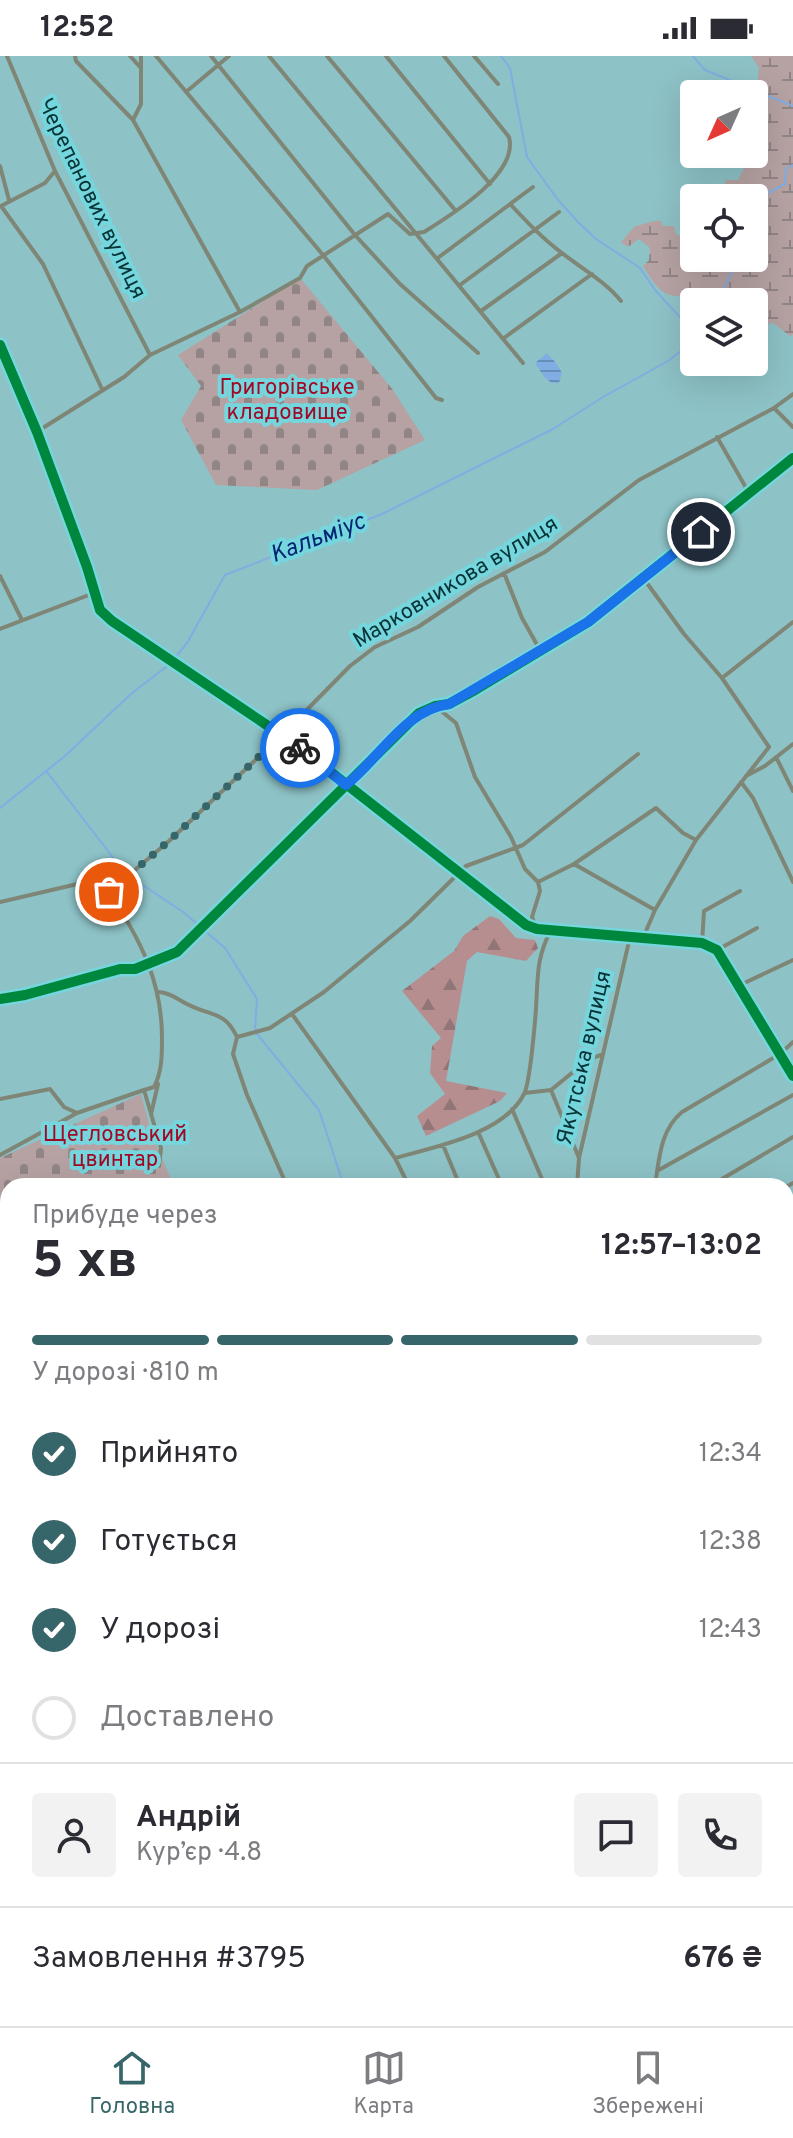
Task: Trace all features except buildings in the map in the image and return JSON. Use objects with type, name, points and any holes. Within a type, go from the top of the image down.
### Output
[{"type":"street","name":"Черепанових вулиця","points":[[7,56],[55,171],[150,355]]},
{"type":"street","points":[[75,56],[76,61],[133,120],[240,312]]},
{"type":"street","points":[[130,56],[140,67]]},
{"type":"street","points":[[133,120],[141,104],[141,56]]},
{"type":"street","points":[[156,56],[323,255],[436,398],[442,400]]},
{"type":"street","points":[[211,56],[355,235],[400,284],[478,353]]},
{"type":"street","points":[[186,92],[229,56]]},
{"type":"street","points":[[269,56],[523,363]]},
{"type":"street","points":[[327,56],[455,210]]},
{"type":"street","points":[[37,432],[124,377],[150,355],[240,312],[300,278],[307,266],[388,214],[410,234],[416,235],[431,228],[490,184],[507,159],[511,144],[509,137],[444,56]]},
{"type":"street","points":[[474,56],[498,84]]},
{"type":"street","points":[[389,57],[490,184]]},
{"type":"street","points":[[0,166],[9,200]]},
{"type":"street","points":[[55,171],[45,183],[1,206],[43,264],[102,389]]},
{"type":"street","points":[[438,257],[533,187]]},
{"type":"street","points":[[511,205],[535,230],[621,301]]},
{"type":"street","points":[[460,285],[559,212]]},
{"type":"street","points":[[481,311],[562,253]]},
{"type":"street","points":[[504,338],[592,274]]},
{"type":"street","points":[[0,345],[37,432],[100,610],[178,667],[282,735],[518,919],[537,929],[702,943],[717,950],[793,1076]]},
{"type":"street","name":"Марковникова вулиця","points":[[109,892],[169,841],[350,666],[375,647],[418,627],[478,587],[545,552],[639,480],[774,408],[793,394]]},
{"type":"street","points":[[774,408],[793,427]]},
{"type":"street","points":[[717,437],[749,493]]},
{"type":"street","points":[[0,999],[120,969],[135,969],[177,952],[419,713],[449,704],[588,622],[793,458]]},
{"type":"street","points":[[504,573],[522,618],[540,650]]},
{"type":"street","points":[[0,576],[22,620]]},
{"type":"street","points":[[642,938],[696,840],[769,751],[722,678],[684,634],[644,579]]},
{"type":"street","points":[[0,629],[94,593]]},
{"type":"street","points":[[722,678],[793,622]]},
{"type":"street","points":[[435,706],[456,723],[475,777],[525,869],[538,882],[540,891],[532,917],[537,929]]},
{"type":"street","points":[[743,780],[793,744]]},
{"type":"street","points":[[237,1037],[263,1030],[324,992],[410,921],[466,866],[523,845],[638,754]]},
{"type":"street","points":[[776,757],[793,791]]},
{"type":"street","points":[[743,780],[793,882]]},
{"type":"street","points":[[538,882],[574,864],[656,808],[683,833],[696,840]]},
{"type":"street","points":[[574,864],[655,910]]},
{"type":"street","points":[[0,902],[86,882],[101,884],[109,892],[137,935],[159,992],[162,1013],[160,1077],[151,1114]]},
{"type":"street","points":[[702,943],[704,911],[740,891]]},
{"type":"street","points":[[717,950],[757,928]]},
{"type":"street","points":[[395,1158],[479,1134],[512,1109],[525,1093],[540,950],[551,930]]},
{"type":"street","name":"Якутська вулиця","points":[[578,1178],[601,1055],[630,937]]},
{"type":"street","points":[[740,985],[793,960]]},
{"type":"street","points":[[159,992],[169,993],[192,1007],[217,1014],[232,1026],[237,1037],[233,1054],[247,1095],[283,1178]]},
{"type":"street","points":[[292,1014],[395,1158],[405,1178]]},
{"type":"street","points":[[656,1178],[665,1135],[677,1116],[780,1054],[793,1042]]},
{"type":"street","points":[[525,1093],[551,1090],[589,1059],[601,1055]]},
{"type":"street","points":[[0,1155],[77,1113],[154,1087],[160,1077]]},
{"type":"street","points":[[0,1099],[50,1089],[64,1107],[77,1113]]},
{"type":"street","points":[[144,1090],[161,1148],[159,1166]]},
{"type":"street","points":[[551,1090],[579,1158]]},
{"type":"street","points":[[657,1171],[793,1095]]},
{"type":"street","points":[[512,1109],[542,1178]]},
{"type":"street","points":[[479,1134],[498,1178]]},
{"type":"street","points":[[724,1178],[793,1137]]},
{"type":"street","points":[[443,1145],[457,1178]]},
{"type":"green space","points":[[751,56],[793,56],[793,334],[790,336],[773,323],[768,324],[768,288],[680,288],[680,297],[672,296],[653,282],[643,266],[649,260],[650,248],[639,239],[628,247],[621,242],[635,226],[661,221],[663,226],[674,226],[676,234],[680,236],[680,272],[768,272],[768,184],[724,184],[726,180],[738,180],[744,168],[768,168],[768,80],[758,80],[759,68]]},
{"type":"green space","name":"Григорівське кладовище","points":[[300,278],[393,390],[425,440],[317,490],[216,485],[181,420],[201,386],[178,355]]},
{"type":"green space","points":[[490,916],[499,919],[516,938],[535,940],[538,948],[526,961],[477,952],[467,961],[446,1081],[507,1093],[500,1101],[426,1136],[417,1116],[445,1094],[430,1073],[432,1046],[441,1038],[402,991],[454,951],[463,936]]},
{"type":"green space","name":"Щегловський цвинтар","points":[[141,1094],[152,1135],[171,1178],[0,1178],[0,1158]]},
{"type":"water","points":[[547,353],[562,373],[559,383],[545,378],[535,363]]},
{"type":"waterway","points":[[501,56],[510,68],[527,157],[579,223],[596,239],[640,268],[680,317]]},
{"type":"waterway","points":[[693,56],[705,70],[793,106]]},
{"type":"waterway","name":"Кальміус","points":[[768,193],[785,184],[786,169],[793,165]]},
{"type":"waterway","name":"Кальміус","points":[[725,288],[731,272]]},
{"type":"waterway","name":"Кальміус","points":[[174,659],[187,643],[225,575],[382,514],[553,429],[680,352]]},
{"type":"waterway","name":"Кальміус","points":[[0,808],[65,756],[132,693],[170,664]]},
{"type":"waterway","points":[[47,772],[125,873],[183,912],[225,948],[257,999],[257,1034],[319,1110],[341,1178]]},
{"type":"cycle path","points":[[0,345],[37,432],[100,610],[295,744],[526,925],[537,929],[702,943],[717,950],[793,1076]]},
{"type":"cycle path","points":[[0,999],[120,969],[135,969],[177,952],[419,713],[449,704],[588,622],[793,458]]},
{"type":"way so far","points":[[109,892],[169,841],[282,735],[300,748]]},
{"type":"route","points":[[300,748],[346,785],[419,713],[449,704],[588,622],[701,532]]}]
